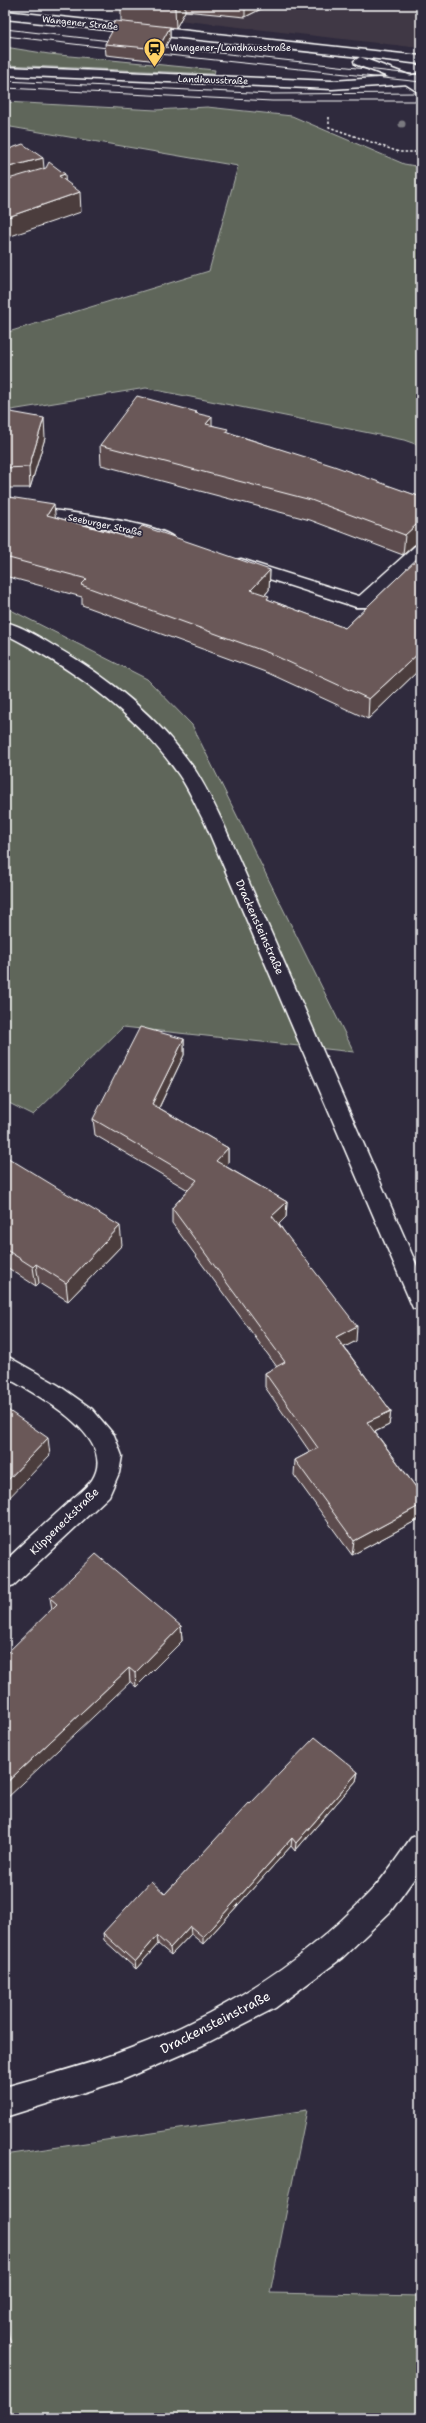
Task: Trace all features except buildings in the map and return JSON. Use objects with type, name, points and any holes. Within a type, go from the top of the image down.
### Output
[{"type":"street","name":"Wangener Straße","points":[[5,15],[421,60]]},
{"type":"street","name":"Wangener Straße","points":[[323,49],[415,79],[421,90]]},
{"type":"street","name":"Landhausstraße","points":[[5,71],[332,85],[415,79]]},
{"type":"street","name":"Seeburger Straße","points":[[5,509],[39,512],[94,522],[183,544]]},
{"type":"street","points":[[228,559],[362,603],[421,550]]},
{"type":"street","name":"Drackensteinstraße","points":[[5,627],[81,670],[120,699],[156,734],[185,771],[214,823],[421,1301]]},
{"type":"street","name":"Klippeneckstraße","points":[[5,1365],[51,1392],[87,1421],[103,1437],[110,1455],[108,1470],[100,1488],[5,1577]]},
{"type":"street","name":"Drackensteinstraße","points":[[5,2102],[120,2067],[193,2035],[265,1998],[332,1948],[370,1912],[380,1902],[421,1847]]},
{"type":"path","points":[[329,112],[329,127],[399,152],[421,152]]},
{"type":"shaded area","points":[[48,5],[421,5],[421,48]]},
{"type":"green space","points":[[5,47],[49,54],[215,70],[214,74],[5,65]]},
{"type":"green space","points":[[5,102],[156,110],[207,107],[292,116],[404,164],[421,167],[421,446],[404,440],[146,388],[5,411],[5,333],[209,271],[238,166],[5,126]]},
{"type":"green space","points":[[5,607],[147,679],[192,725],[354,1052],[123,1027],[33,1115],[5,1101]]},
{"type":"green space","points":[[307,2110],[270,2293],[421,2296],[421,2418],[5,2418],[5,2155]]},
{"type":"tram line","points":[[5,29],[119,42]]},
{"type":"tram line","points":[[5,36],[116,49]]},
{"type":"tram line","points":[[155,46],[421,75]]},
{"type":"tram line","points":[[150,53],[421,82]]},
{"type":"tram line","points":[[5,81],[271,94],[421,93]]},
{"type":"tram line","points":[[5,88],[272,101],[421,101]]},
{"type":"place","name":"Wangener-/Landhausstraße","points":[[155,68]]}]
